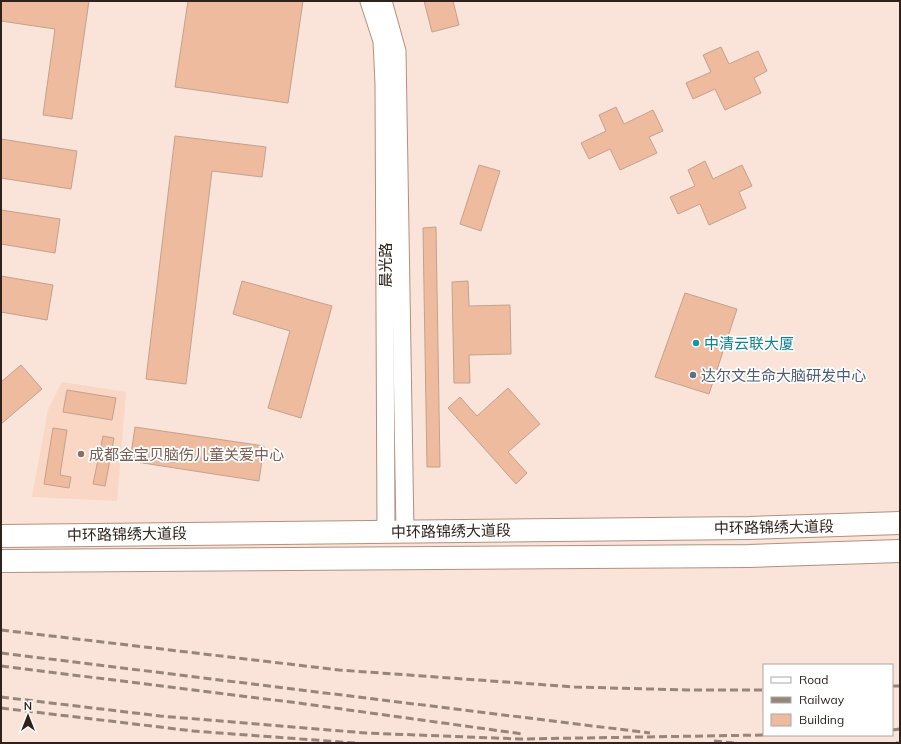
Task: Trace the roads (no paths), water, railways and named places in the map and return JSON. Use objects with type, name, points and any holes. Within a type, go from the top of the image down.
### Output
[{"type":"main road","name":"中环路锦绣大道段","points":[[1,536],[749,528],[900,523]]},
{"type":"main road","name":"中环路锦绣大道段","points":[[1,561],[741,556],[900,551]]},
{"type":"street","name":"晨光路","points":[[369,1],[382,41],[395,532]]},
{"type":"street","name":"晨光路","points":[[383,1],[397,51],[395,532]]},
{"type":"railway","points":[[1,630],[339,670],[575,687],[687,690],[763,690]]},
{"type":"railway","points":[[1,653],[650,733]]},
{"type":"railway","points":[[1,666],[298,703],[523,734]]},
{"type":"railway","points":[[893,686],[900,686]]},
{"type":"railway","points":[[1,697],[160,716],[366,733],[520,739],[763,735]]},
{"type":"railway","points":[[1,708],[193,731],[355,743]]},
{"type":"railway","points":[[893,730],[900,729]]},
{"type":"railway","points":[[714,741],[734,743]]},
{"type":"place","name":"中清云联大厦","points":[[696,343]]},
{"type":"place","name":"达尔文生命大脑研发中心","points":[[693,375]]},
{"type":"place","name":"成都金宝贝脑伤儿童关爱中心","points":[[81,454]]}]
